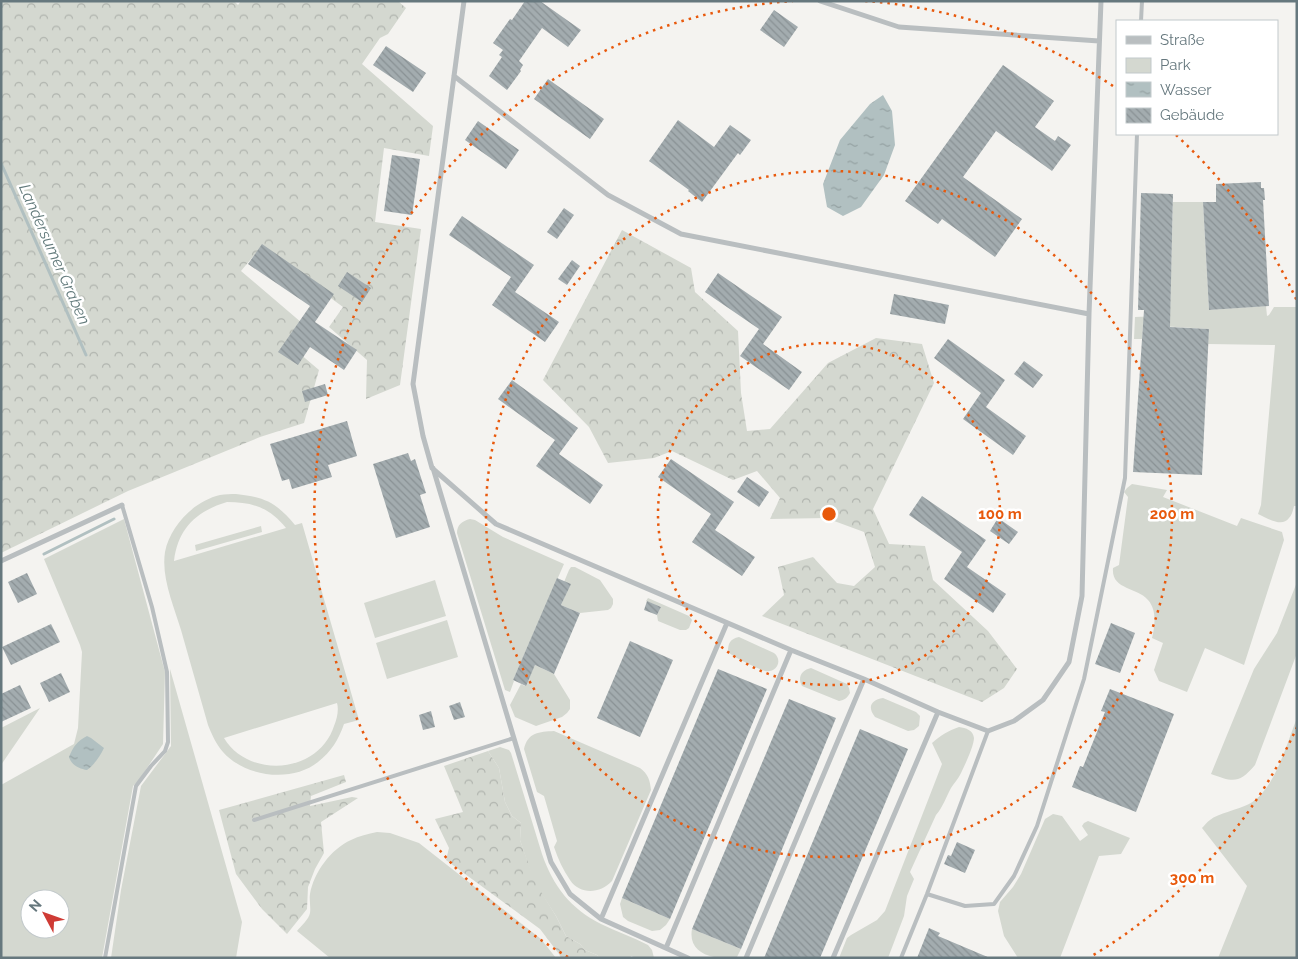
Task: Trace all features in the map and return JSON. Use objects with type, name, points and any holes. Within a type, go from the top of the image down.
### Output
[{"type":"street","points":[[464,1],[413,384],[423,436],[551,862],[570,894],[601,919],[688,958]]},
{"type":"street","points":[[820,1],[899,27],[1099,41]]},
{"type":"street","points":[[432,468],[496,524],[938,712],[988,731],[1014,720],[1043,700],[1069,662],[1082,596],[1089,314],[1101,1]]},
{"type":"street","points":[[454,76],[608,195],[681,234],[1089,314]]},
{"type":"street","points":[[1,561],[122,505]]},
{"type":"street","points":[[601,919],[727,623]]},
{"type":"street","points":[[666,948],[791,650]]},
{"type":"street","points":[[746,958],[864,679]]},
{"type":"street","points":[[833,958],[938,712]]},
{"type":"lane","points":[[1141,20],[1142,1]]},
{"type":"lane","points":[[927,894],[965,906],[994,904],[1014,876],[1037,826],[1084,679],[1125,478],[1137,135]]},
{"type":"lane","points":[[105,958],[136,786],[165,750],[168,742],[167,672],[152,607],[122,505]]},
{"type":"lane","points":[[901,958],[988,731]]},
{"type":"lane","points":[[254,820],[514,738]]},
{"type":"green space","points":[[1,1],[234,1],[238,5],[241,1],[398,1],[406,8],[388,34],[380,38],[362,64],[433,126],[429,156],[384,148],[375,222],[421,229],[400,385],[366,399],[367,360],[329,327],[343,307],[261,247],[241,271],[302,323],[286,342],[319,370],[304,423],[260,437],[128,491],[1,553]]},
{"type":"green space","points":[[1173,202],[1203,202],[1209,310],[1266,306],[1267,316],[1274,307],[1297,307],[1297,506],[1294,506],[1290,517],[1286,521],[1274,521],[1258,514],[1261,505],[1275,345],[1208,344],[1209,329],[1143,325],[1142,339],[1134,339],[1135,317],[1159,316],[1170,311]]},
{"type":"green space","points":[[622,230],[691,268],[695,292],[738,331],[741,393],[747,431],[770,429],[828,363],[876,338],[922,344],[934,383],[873,509],[889,544],[925,546],[933,580],[988,631],[1017,669],[1004,688],[982,702],[762,616],[784,595],[778,567],[813,557],[837,583],[854,586],[875,567],[864,532],[826,518],[770,519],[780,498],[757,471],[733,480],[672,451],[654,458],[608,463],[589,427],[543,380]]},
{"type":"green space","points":[[1132,484],[1167,490],[1163,497],[1237,526],[1241,518],[1282,532],[1284,540],[1244,665],[1205,648],[1187,692],[1159,681],[1154,670],[1163,643],[1152,638],[1153,608],[1148,600],[1120,584],[1113,575],[1113,568],[1119,565],[1128,497],[1124,492]]},
{"type":"green space","points":[[234,494],[262,499],[282,511],[295,525],[302,523],[359,720],[344,724],[340,735],[327,754],[307,769],[295,773],[282,775],[256,772],[232,760],[218,746],[208,725],[166,582],[165,552],[172,533],[178,524],[192,509],[210,498]],"holes":[[[227,502],[245,503],[267,511],[286,528],[174,561],[180,539],[191,522],[207,510]],[[337,703],[337,717],[328,739],[314,753],[302,761],[288,765],[273,766],[259,763],[245,758],[233,750],[224,738]]]},
{"type":"green space","points":[[124,519],[165,672],[163,744],[133,786],[102,958],[1,958],[1,785],[74,744],[78,728],[82,652],[44,559]]},
{"type":"green space","points":[[470,519],[475,520],[503,537],[564,564],[513,680],[510,692],[505,690],[457,533],[461,524]]},
{"type":"green space","points":[[261,526],[262,532],[196,551],[195,545]]},
{"type":"green space","points":[[571,567],[575,567],[600,580],[613,599],[611,608],[580,613],[561,605],[570,585],[564,582]]},
{"type":"green space","points":[[435,580],[446,616],[375,638],[364,603]]},
{"type":"green space","points":[[1297,582],[1297,653],[1255,765],[1244,776],[1235,780],[1211,774],[1254,669],[1277,633]]},
{"type":"green space","points":[[648,598],[689,616],[692,620],[689,628],[680,630],[658,621],[657,615],[661,607],[646,601]]},
{"type":"green space","points":[[447,620],[458,657],[387,679],[376,643]]},
{"type":"green space","points":[[739,637],[774,653],[778,659],[775,668],[765,671],[746,663],[728,652],[730,642]]},
{"type":"green space","points":[[535,665],[554,674],[570,700],[570,709],[562,717],[536,726],[515,717],[510,705],[521,684],[525,686]]},
{"type":"green space","points":[[811,668],[847,684],[850,693],[848,696],[839,701],[802,686],[801,674]]},
{"type":"green space","points":[[170,669],[242,922],[236,958],[111,958],[121,890],[141,786],[171,746]]},
{"type":"green space","points":[[883,698],[916,712],[920,716],[919,726],[914,730],[908,731],[875,717],[871,710],[871,704]]},
{"type":"green space","points":[[40,708],[1,765],[1,728]]},
{"type":"green space","points":[[1297,718],[1297,958],[1218,958],[1247,886],[1202,828],[1223,813],[1249,804],[1266,788],[1279,766]]},
{"type":"green space","points":[[959,727],[971,731],[974,738],[969,756],[936,815],[910,872],[914,879],[907,896],[904,916],[888,958],[839,958],[847,938],[877,920],[885,911],[942,764],[932,743]]},
{"type":"green space","points":[[554,731],[640,768],[647,775],[650,783],[651,790],[612,881],[596,890],[585,890],[574,885],[563,868],[554,847],[557,841],[544,796],[537,792],[524,749],[531,736]]},
{"type":"green space","points":[[500,747],[509,750],[511,753],[546,866],[564,895],[590,918],[648,945],[652,950],[654,958],[636,958],[631,956],[630,958],[599,958],[566,936],[556,916],[534,882],[520,840],[521,823],[512,816],[505,802],[499,768],[488,751]]},
{"type":"green space","points":[[488,751],[499,768],[505,802],[512,816],[521,823],[520,840],[535,882],[566,936],[599,958],[561,958],[540,929],[446,860],[449,848],[435,819],[463,812],[444,766]]},
{"type":"green space","points":[[344,775],[346,782],[311,796],[310,806],[352,797],[358,798],[321,822],[324,853],[308,887],[307,909],[287,934],[262,909],[236,874],[219,810]]},
{"type":"green space","points":[[1053,814],[1062,816],[1080,841],[1088,835],[1082,826],[1088,821],[1130,838],[1121,854],[1099,856],[1060,958],[1018,958],[1004,936],[998,911],[1000,902],[1021,874],[1045,819]]},
{"type":"green space","points":[[377,832],[390,833],[419,843],[541,939],[556,958],[330,958],[297,931],[309,915],[312,886],[324,862],[337,849],[354,839]]},
{"type":"green space","points":[[622,898],[670,919],[660,930],[652,931],[628,921],[623,917],[620,904]]},
{"type":"green space","points":[[692,929],[741,949],[737,957],[716,958],[704,954],[696,948],[692,940]]},
{"type":"water","points":[[883,95],[892,111],[895,145],[884,175],[861,207],[843,216],[827,207],[823,184],[840,140],[870,104]]},
{"type":"water","points":[[87,736],[104,748],[97,760],[87,770],[76,766],[69,757],[76,745]]},
{"type":"building","points":[[525,1],[540,1],[581,30],[568,47],[542,28],[519,61],[523,65],[521,71],[507,90],[489,76],[502,57],[499,55],[503,50],[493,43]]},
{"type":"building","points":[[774,10],[798,27],[784,47],[760,30]]},
{"type":"building","points":[[386,46],[426,73],[413,92],[373,65]]},
{"type":"building","points":[[1003,65],[1054,101],[1035,127],[1055,141],[1058,136],[1071,145],[1052,171],[996,131],[963,177],[1022,219],[995,257],[942,219],[938,224],[905,201]]},
{"type":"building","points":[[548,79],[604,119],[590,139],[534,99]]},
{"type":"building","points":[[678,120],[714,147],[730,125],[751,140],[740,155],[738,153],[702,202],[689,190],[649,161]]},
{"type":"building","points":[[478,121],[519,150],[506,169],[465,140]]},
{"type":"building","points":[[392,155],[420,159],[412,215],[384,211]]},
{"type":"building","points":[[1261,182],[1261,188],[1264,188],[1265,200],[1263,200],[1269,306],[1209,310],[1203,202],[1216,202],[1216,184]]},
{"type":"building","points":[[1141,193],[1173,194],[1170,327],[1209,329],[1202,475],[1133,472],[1144,310],[1138,310]]},
{"type":"building","points":[[564,208],[574,215],[557,239],[547,232]]},
{"type":"building","points":[[462,216],[534,265],[515,292],[559,322],[545,342],[492,305],[511,277],[449,235]]},
{"type":"building","points":[[262,244],[334,294],[315,322],[357,350],[344,370],[310,347],[298,365],[278,352],[310,306],[248,264]]},
{"type":"building","points":[[572,260],[580,266],[567,285],[558,279]]},
{"type":"building","points":[[347,272],[371,288],[362,302],[338,286]]},
{"type":"building","points":[[718,273],[782,317],[763,344],[802,372],[789,390],[740,356],[759,329],[705,292]]},
{"type":"building","points":[[894,294],[949,305],[945,324],[890,314]]},
{"type":"building","points":[[948,339],[1005,380],[986,407],[1026,436],[1013,455],[963,419],[981,393],[934,358]]},
{"type":"building","points":[[1024,361],[1043,375],[1033,388],[1014,374]]},
{"type":"building","points":[[512,380],[578,428],[559,454],[603,485],[590,504],[536,466],[555,440],[498,399]]},
{"type":"building","points":[[325,384],[328,395],[305,402],[302,391]]},
{"type":"building","points":[[347,421],[357,456],[328,465],[332,477],[292,489],[289,479],[282,481],[270,444]]},
{"type":"building","points":[[408,453],[411,461],[415,459],[426,493],[420,495],[430,527],[396,538],[373,464]]},
{"type":"building","points":[[671,459],[734,502],[715,530],[755,557],[742,576],[692,542],[711,514],[658,477]]},
{"type":"building","points":[[747,477],[769,492],[759,507],[737,492]]},
{"type":"building","points":[[922,496],[986,540],[967,567],[1006,594],[993,613],[944,579],[962,552],[909,515]]},
{"type":"building","points":[[998,518],[1018,532],[1009,544],[990,531]]},
{"type":"building","points":[[27,573],[37,594],[18,603],[8,582]]},
{"type":"building","points":[[557,578],[571,584],[561,605],[580,613],[554,674],[535,665],[526,686],[513,680]]},
{"type":"building","points":[[647,601],[661,607],[657,615],[644,610]]},
{"type":"building","points":[[1111,623],[1135,633],[1120,673],[1095,664]]},
{"type":"building","points":[[51,624],[60,642],[11,665],[2,647]]},
{"type":"building","points":[[630,641],[673,660],[640,737],[597,718]]},
{"type":"building","points":[[718,669],[767,689],[670,919],[622,898]]},
{"type":"building","points":[[61,673],[70,692],[49,702],[40,683]]},
{"type":"building","points":[[20,685],[31,708],[1,722],[1,694]]},
{"type":"building","points":[[1110,689],[1174,714],[1136,812],[1072,787],[1080,766],[1083,767],[1105,712],[1101,711]]},
{"type":"building","points":[[789,699],[836,718],[741,949],[692,929]]},
{"type":"building","points":[[460,702],[465,717],[454,720],[449,706]]},
{"type":"building","points":[[431,711],[435,727],[423,730],[419,715]]},
{"type":"building","points":[[860,729],[908,749],[820,958],[764,958]]},
{"type":"building","points":[[957,842],[975,850],[965,873],[944,864],[948,855],[951,856]]},
{"type":"building","points":[[929,928],[940,933],[938,936],[990,958],[917,958]]},
{"type":"waterway","name":"Landersumer Graben","points":[[1,163],[86,355]]},
{"type":"waterway","points":[[44,554],[114,519]]}]
